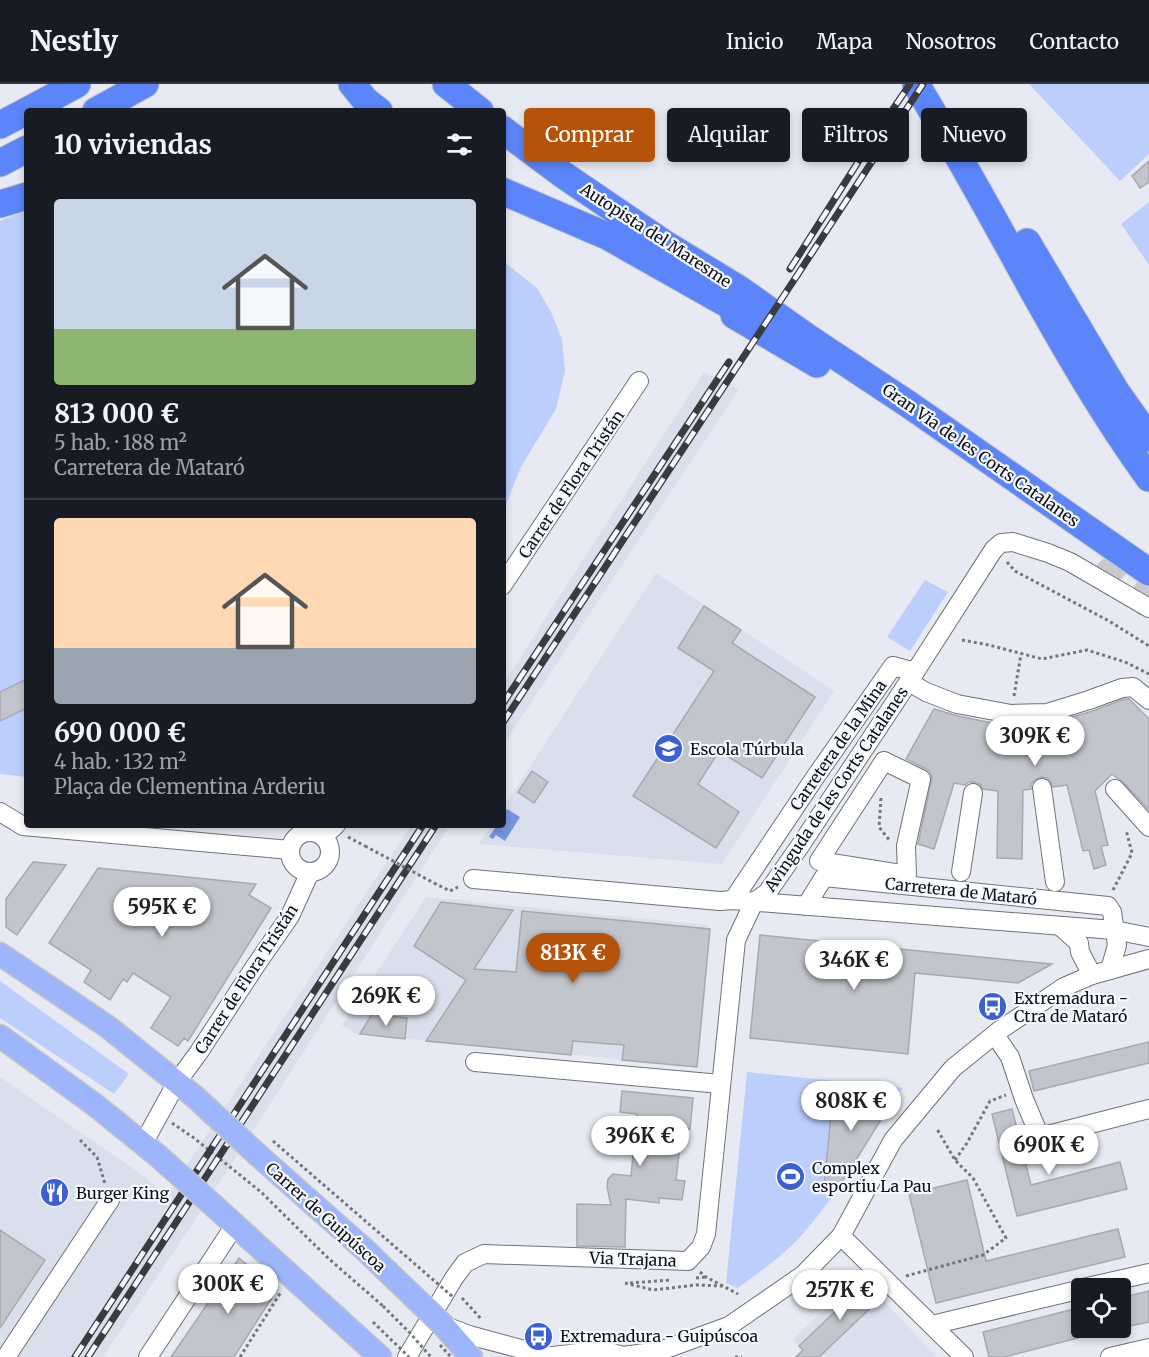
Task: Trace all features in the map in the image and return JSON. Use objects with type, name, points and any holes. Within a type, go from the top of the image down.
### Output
[{"type":"highway","points":[[33,108],[77,84]]},
{"type":"highway","points":[[101,108],[145,84]]},
{"type":"highway","points":[[352,84],[375,108]]},
{"type":"highway","points":[[446,84],[476,108]]},
{"type":"highway","points":[[916,84],[1052,326],[1108,418],[1149,478]]},
{"type":"highway","points":[[937,84],[1037,260],[1115,390],[1149,438]]},
{"type":"highway","points":[[0,125],[24,113]]},
{"type":"highway","name":"Autopista del Maresme","points":[[506,132],[665,244],[739,289],[810,339]]},
{"type":"highway","points":[[0,163],[24,150]]},
{"type":"highway","points":[[506,193],[608,236],[800,346],[1007,488],[1101,561]]},
{"type":"highway","points":[[979,194],[1037,260]]},
{"type":"highway","points":[[0,204],[24,197]]},
{"type":"highway","points":[[506,207],[543,220],[608,248],[731,313],[827,370],[849,378]]},
{"type":"highway","name":"Gran Via de les Corts Catalanes","points":[[810,339],[911,406],[1149,573]]},
{"type":"highway","points":[[877,398],[911,406]]},
{"type":"main road","name":"Carrer de Guipúscoa","points":[[0,954],[108,1027],[195,1097],[266,1148],[364,1249],[459,1339]]},
{"type":"main road","points":[[0,1036],[94,1105],[150,1150],[235,1225],[366,1330],[380,1357]]},
{"type":"street","name":"Carrer de Flora Tristán","points":[[506,580],[639,381]]},
{"type":"street","points":[[1149,608],[1079,567],[1048,553],[1013,542],[1001,543],[994,549],[912,677],[926,692],[957,704],[1011,714],[1047,713],[1122,688],[1133,687],[1149,700]]},
{"type":"street","name":"Carretera de la Mina","points":[[733,900],[822,766],[893,666],[912,677]]},
{"type":"street","name":"Avinguda de les Corts Catalanes","points":[[754,902],[767,893],[779,877],[912,677]]},
{"type":"street","points":[[884,761],[921,779],[906,846],[906,865],[907,875],[819,861],[884,761]]},
{"type":"street","name":"Carretera de Mataró","points":[[1042,788],[1055,882]]},
{"type":"street","points":[[1115,789],[1149,827]]},
{"type":"street","name":"Carretera de Mataró","points":[[961,872],[974,793]]},
{"type":"street","points":[[0,812],[24,826]]},
{"type":"street","points":[[45,828],[290,850]]},
{"type":"street","points":[[330,831],[329,858],[326,864],[321,869],[310,872],[296,866],[291,859],[290,850],[293,842],[302,834],[330,831]]},
{"type":"street","name":"Carrer de Flora Tristán","points":[[177,1082],[290,916],[310,872]]},
{"type":"street","points":[[750,874],[779,877]]},
{"type":"street","name":"Carretera de Mataró","points":[[806,906],[824,877],[1108,906],[1112,912],[1107,930]]},
{"type":"street","name":"Carretera de Mataró","points":[[473,879],[720,901],[733,900],[1107,930],[1149,937]]},
{"type":"street","name":"Via Trajana","points":[[408,1357],[465,1263],[484,1254],[688,1261],[701,1247],[706,1234],[735,940],[754,902]]},
{"type":"street","points":[[1060,926],[1079,943],[1080,952],[1092,975]]},
{"type":"street","points":[[1079,943],[1107,930],[1117,945],[1110,970]]},
{"type":"street","points":[[459,1339],[546,1357],[603,1350],[622,1357],[663,1354],[729,1326],[803,1275],[841,1236],[893,1140],[953,1068],[995,1035],[1064,987],[1092,975],[1149,959]]},
{"type":"street","points":[[995,1035],[1010,1056],[1024,1099],[1040,1137],[1149,1108]]},
{"type":"street","points":[[475,1062],[721,1084]]},
{"type":"street","points":[[150,1150],[177,1082]]},
{"type":"street","points":[[6,1357],[110,1200]]},
{"type":"street","points":[[148,1357],[235,1225]]},
{"type":"street","points":[[841,1236],[964,1357]]},
{"type":"street","points":[[1128,1278],[1149,1273]]},
{"type":"street","points":[[932,1325],[1071,1292]]},
{"type":"street","points":[[1110,1357],[1149,1348]]},
{"type":"path","points":[[1007,562],[1015,571],[1109,621],[1149,646]]},
{"type":"path","points":[[962,640],[1042,660],[1088,650],[1132,665],[1149,674]]},
{"type":"path","points":[[1011,714],[1021,654]]},
{"type":"path","points":[[881,794],[879,827],[906,865]]},
{"type":"path","points":[[1113,892],[1132,853],[1124,821]]},
{"type":"path","points":[[365,846],[450,891],[473,879]]},
{"type":"path","points":[[955,1160],[990,1101],[1013,1092]]},
{"type":"path","points":[[169,1120],[261,1192],[329,1259],[383,1306],[431,1357]]},
{"type":"path","points":[[902,1277],[983,1255],[1006,1238],[973,1178],[955,1160],[937,1129]]},
{"type":"path","points":[[80,1140],[97,1157],[110,1200]]},
{"type":"path","points":[[266,1148],[453,1297]]},
{"type":"path","points":[[694,1278],[706,1277],[738,1294]]},
{"type":"path","points":[[671,1280],[625,1283],[653,1290],[723,1286]]},
{"type":"path","points":[[240,1357],[283,1289]]},
{"type":"path","points":[[461,1296],[487,1326]]},
{"type":"path","points":[[366,1330],[408,1357]]},
{"type":"path","points":[[735,1357],[742,1357]]},
{"type":"shaded area","points":[[1029,84],[1149,84],[1149,154],[1120,181]]},
{"type":"shaded area","points":[[1149,202],[1149,265],[1121,224]]},
{"type":"shaded area","points":[[24,212],[24,777],[0,774],[0,221]]},
{"type":"shaded area","points":[[506,263],[537,288],[551,312],[562,339],[565,371],[556,409],[521,467],[506,504]]},
{"type":"shaded area","points":[[704,372],[739,389],[506,740],[506,679]]},
{"type":"shaded area","name":"Escola Túrbula","points":[[656,573],[834,691],[722,864],[479,844],[489,828],[506,828],[506,803]]},
{"type":"shaded area","points":[[925,580],[948,592],[910,651],[887,637]]},
{"type":"shaded area","points":[[409,828],[448,828],[197,1217],[103,1357],[0,1357],[0,1077],[138,1172],[167,1195]]},
{"type":"shaded area","points":[[426,897],[708,925],[694,1066],[356,1034],[342,1025]]},
{"type":"shaded area","points":[[0,981],[129,1074],[114,1094],[0,1018]]},
{"type":"shaded area","name":"Complex esportiu La Pau","points":[[747,1072],[903,1088],[838,1188],[800,1237],[786,1251],[738,1288],[726,1283]]},
{"type":"shaded area","points":[[860,1276],[937,1357],[795,1357],[802,1350],[793,1339]]},
{"type":"water","points":[[507,809],[520,817],[505,841],[496,835],[493,839],[489,837],[495,828],[506,828]]},
{"type":"building","points":[[1149,161],[1149,182],[1140,188],[1132,176]]},
{"type":"building","points":[[704,606],[741,630],[732,643],[815,697],[762,778],[719,751],[698,784],[739,812],[716,848],[633,796],[714,671],[678,648]]},
{"type":"building","points":[[24,680],[24,709],[0,721],[0,692]]},
{"type":"building","points":[[1129,699],[1149,719],[1149,810],[1123,782],[1112,774],[1095,791],[1108,845],[1101,846],[1106,865],[1094,869],[1089,850],[1083,851],[1067,785],[1053,787],[1047,778],[1041,777],[1031,784],[1031,789],[1023,790],[1022,859],[997,858],[998,791],[983,789],[980,784],[974,782],[965,785],[954,783],[934,849],[918,844],[932,777],[926,769],[906,759],[934,709],[992,723],[1047,724],[1093,711]]},
{"type":"building","points":[[532,771],[548,782],[534,803],[518,792]]},
{"type":"building","points":[[33,862],[66,865],[17,935],[6,927],[6,899]]},
{"type":"building","points":[[98,868],[256,884],[249,895],[271,908],[188,1041],[184,1038],[178,1046],[151,1028],[171,997],[133,973],[127,982],[123,979],[110,1000],[84,982],[91,970],[49,943]]},
{"type":"building","points":[[441,902],[513,910],[474,969],[516,972],[522,911],[710,929],[697,1067],[622,1060],[624,1045],[573,1041],[571,1055],[426,1041],[466,980],[414,946]]},
{"type":"building","points":[[760,935],[1052,964],[1018,983],[915,973],[908,1054],[750,1038]]},
{"type":"building","points":[[372,1014],[407,1018],[405,1039],[360,1034]]},
{"type":"building","points":[[1149,1042],[1149,1063],[1034,1091],[1029,1071]]},
{"type":"building","points":[[622,1091],[693,1098],[690,1129],[682,1128],[676,1180],[685,1181],[682,1200],[659,1198],[659,1203],[626,1199],[625,1247],[577,1246],[577,1204],[611,1205],[607,1187],[608,1179],[613,1174],[631,1176],[637,1114],[620,1112]]},
{"type":"building","points":[[833,1094],[894,1099],[839,1187],[824,1187]]},
{"type":"building","points":[[1012,1109],[1031,1185],[1120,1162],[1127,1189],[1017,1216],[992,1114]]},
{"type":"building","points":[[967,1180],[986,1261],[1118,1229],[1125,1257],[936,1303],[909,1194]]},
{"type":"building","points":[[0,1230],[45,1260],[0,1328]]},
{"type":"building","points":[[239,1258],[277,1290],[234,1357],[171,1357]]},
{"type":"building","points":[[853,1283],[862,1293],[869,1286],[881,1298],[819,1357],[796,1357],[803,1350],[799,1346],[841,1306],[835,1300]]},
{"type":"building","points":[[1149,1291],[1149,1322],[1131,1326],[1131,1295]]},
{"type":"building","points":[[1071,1310],[1071,1338],[1078,1338],[1004,1357],[989,1357],[983,1332]]},
{"type":"tunnel","points":[[1101,561],[1149,606]]},
{"type":"railway","points":[[790,269],[910,84]]},
{"type":"railway","points":[[506,718],[923,84]]},
{"type":"railway","points":[[506,699],[729,362]]},
{"type":"railway","points":[[75,1357],[421,828]]},
{"type":"railway","points":[[88,1357],[434,828]]},
{"type":"place","name":"Escola Túrbula","points":[[669,749]]},
{"type":"place","name":"Extremadura - Ctra de Mataró","points":[[993,1007]]},
{"type":"place","name":"Complex esportiu La Pau","points":[[791,1177]]},
{"type":"place","name":"Burger King","points":[[55,1193]]},
{"type":"place","name":"Extremadura - Guipúscoa","points":[[539,1336]]}]
